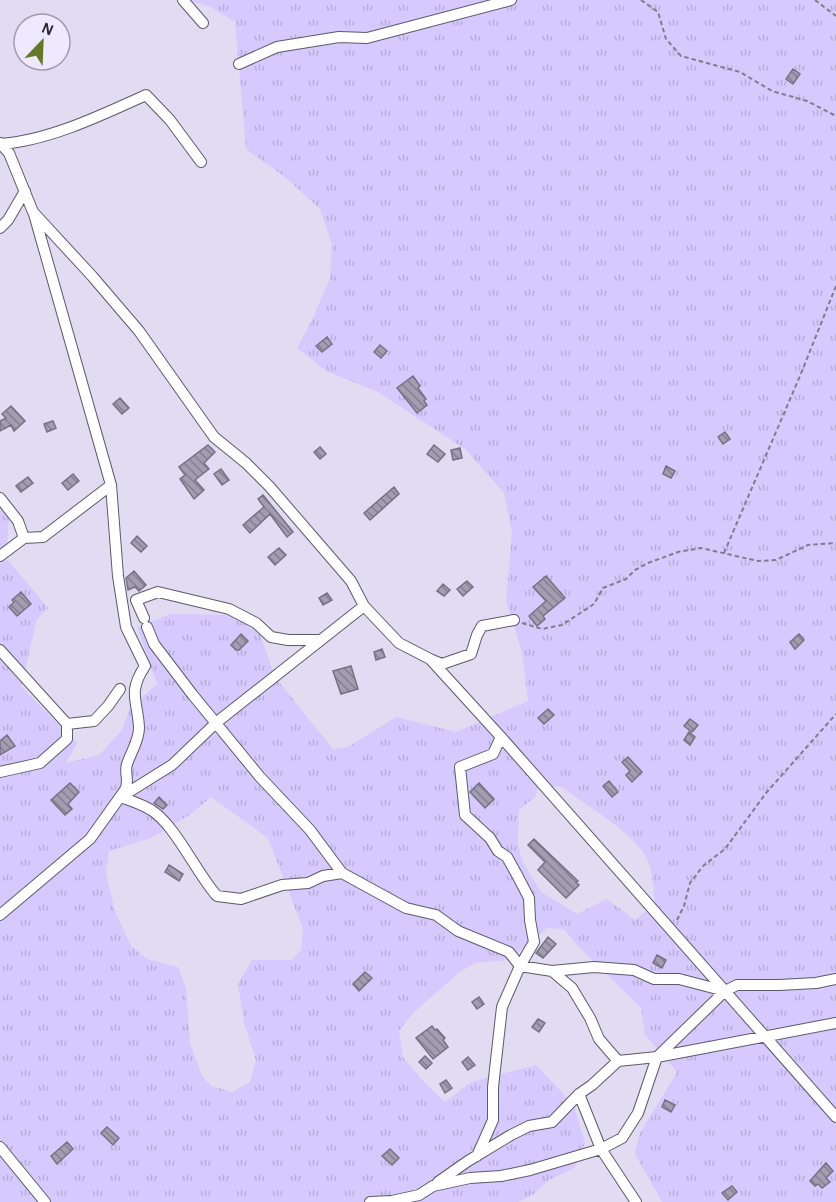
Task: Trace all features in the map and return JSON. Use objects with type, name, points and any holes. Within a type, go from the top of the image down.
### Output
[{"type":"street","points":[[183,0],[203,22]]},
{"type":"street","points":[[239,64],[277,47],[339,37],[367,38],[511,0]]},
{"type":"street","points":[[0,144],[49,135],[146,95],[170,120],[201,162]]},
{"type":"street","points":[[0,144],[9,153],[33,212],[111,484],[118,576],[126,627],[145,666],[133,691],[139,729],[126,765],[129,783],[121,797],[90,839],[0,915]]},
{"type":"street","points":[[0,228],[8,220],[25,191]]},
{"type":"street","points":[[33,212],[139,331],[214,437],[246,463],[269,486],[351,581],[364,606],[399,643],[442,664],[471,654],[482,626],[514,620]]},
{"type":"street","points":[[0,556],[24,538],[43,537],[111,484]]},
{"type":"street","points":[[0,498],[18,521],[24,538]]},
{"type":"street","points":[[321,640],[288,640],[272,637],[256,623],[229,609],[158,591],[136,600],[154,644],[260,777],[310,830],[342,873],[406,908],[436,915],[458,931],[509,952],[520,966],[552,971],[594,966],[634,970],[654,979],[679,979],[725,991]]},
{"type":"street","points":[[121,797],[172,765],[217,722],[364,606]]},
{"type":"street","points":[[0,650],[67,724],[67,739],[40,763],[0,772]]},
{"type":"street","points":[[430,659],[836,1117]]},
{"type":"street","points":[[67,724],[94,721],[120,689]]},
{"type":"street","points":[[477,1155],[493,1120],[493,1087],[502,1007],[520,966],[534,942],[529,898],[507,857],[498,851],[490,838],[465,815],[460,767],[493,754],[501,737]]},
{"type":"street","points":[[121,797],[153,810],[171,830],[205,882],[217,896],[241,898],[282,885],[308,883],[323,876],[342,873]]},
{"type":"street","points":[[552,971],[572,988],[590,1018],[599,1039],[618,1061]]},
{"type":"street","points":[[433,1186],[470,1178],[501,1176],[530,1170],[601,1149],[622,1138],[638,1113],[657,1057],[725,991],[737,985],[816,983],[836,979]]},
{"type":"street","points":[[370,1202],[419,1196],[477,1155],[530,1126],[552,1122],[579,1094],[618,1061],[657,1057],[768,1038],[836,1023]]},
{"type":"street","points":[[579,1094],[601,1149],[636,1202]]},
{"type":"street","points":[[0,1147],[45,1202]]},
{"type":"path","points":[[641,0],[658,12],[666,39],[681,56],[740,72],[772,91],[807,101],[836,116]]},
{"type":"path","points":[[815,0],[836,16]]},
{"type":"path","points":[[724,553],[836,286]]},
{"type":"path","points":[[514,620],[542,629],[562,625],[594,604],[603,588],[626,579],[635,570],[648,563],[678,552],[702,548],[767,561],[776,560],[808,545],[836,543]]},
{"type":"path","points":[[671,930],[684,906],[690,883],[703,866],[725,849],[766,793],[836,714]]},
{"type":"green space","points":[[184,0],[836,0],[836,1202],[662,1202],[635,1154],[639,1135],[677,1072],[645,1035],[641,1008],[578,946],[564,929],[547,928],[509,960],[475,963],[460,972],[414,1012],[399,1031],[403,1057],[421,1079],[445,1102],[471,1082],[536,1065],[573,1104],[585,1143],[574,1168],[549,1180],[534,1194],[518,1202],[0,1202],[0,504],[9,520],[6,558],[48,608],[37,619],[21,687],[77,743],[66,763],[99,755],[122,730],[130,708],[157,684],[137,627],[171,614],[232,615],[260,634],[275,677],[333,749],[348,747],[396,717],[456,732],[528,701],[522,653],[506,600],[512,533],[504,493],[465,449],[378,392],[326,371],[297,348],[330,278],[332,244],[320,209],[285,177],[246,149],[235,22],[209,6]],"holes":[[[560,786],[622,830],[633,840],[648,861],[655,903],[635,920],[607,899],[577,914],[541,892],[522,861],[518,843],[519,810],[535,797],[538,787]],[[211,797],[268,838],[303,929],[301,950],[292,960],[252,960],[238,984],[244,1023],[256,1060],[250,1082],[232,1092],[211,1086],[202,1076],[190,1043],[186,988],[178,967],[147,959],[131,946],[115,911],[106,873],[109,851],[151,838],[191,814]]]},
{"type":"building","points":[[793,69],[800,74],[793,84],[786,79]]},
{"type":"building","points":[[327,337],[332,344],[322,352],[316,346]]},
{"type":"building","points":[[380,345],[387,351],[381,358],[374,352]]},
{"type":"building","points":[[413,376],[420,386],[418,388],[426,399],[424,401],[427,405],[417,413],[397,388]]},
{"type":"building","points":[[120,398],[129,408],[122,414],[113,404]]},
{"type":"building","points":[[11,406],[25,421],[14,431],[11,425],[0,431],[0,421],[6,418],[2,414]]},
{"type":"building","points":[[53,421],[56,428],[47,432],[44,424]]},
{"type":"building","points":[[725,432],[730,439],[723,444],[718,437]]},
{"type":"building","points":[[208,445],[215,452],[204,463],[209,469],[195,480],[204,490],[194,499],[180,479],[185,475],[179,467]]},
{"type":"building","points":[[434,445],[445,454],[438,462],[427,454]]},
{"type":"building","points":[[320,447],[326,454],[320,459],[314,452]]},
{"type":"building","points":[[460,448],[462,458],[453,460],[451,450]]},
{"type":"building","points":[[666,466],[675,471],[671,478],[663,474]]},
{"type":"building","points":[[221,469],[229,480],[222,485],[214,474]]},
{"type":"building","points":[[73,474],[79,481],[68,490],[62,483]]},
{"type":"building","points":[[28,477],[33,483],[21,492],[16,486]]},
{"type":"building","points":[[394,487],[399,494],[370,520],[364,513]]},
{"type":"building","points":[[263,495],[293,532],[287,537],[270,514],[250,533],[243,525],[264,507],[258,499]]},
{"type":"building","points":[[137,536],[147,546],[141,552],[131,543]]},
{"type":"building","points":[[279,548],[286,555],[275,565],[268,557]]},
{"type":"building","points":[[134,571],[146,585],[139,591],[135,587],[128,590],[126,578]]},
{"type":"building","points":[[546,576],[565,598],[543,616],[545,619],[537,626],[529,616],[546,601],[533,587]]},
{"type":"building","points":[[467,581],[473,587],[463,596],[457,589]]},
{"type":"building","points":[[443,584],[450,590],[444,596],[437,591]]},
{"type":"building","points":[[21,592],[31,604],[17,616],[9,607],[14,602],[12,600]]},
{"type":"building","points":[[327,593],[332,600],[323,605],[319,598]]},
{"type":"building","points":[[241,634],[248,641],[236,650],[231,645]]},
{"type":"building","points":[[799,634],[804,640],[795,649],[790,642]]},
{"type":"building","points":[[382,649],[385,657],[376,660],[374,652]]},
{"type":"building","points":[[351,666],[358,689],[341,694],[333,671]]},
{"type":"building","points":[[548,709],[554,715],[544,724],[538,718]]},
{"type":"building","points":[[690,719],[698,725],[692,732],[684,726]]},
{"type":"building","points":[[689,732],[695,737],[690,745],[684,740]]},
{"type":"building","points":[[7,735],[15,746],[0,755],[0,741]]},
{"type":"building","points":[[628,757],[642,772],[632,782],[626,775],[630,771],[622,762]]},
{"type":"building","points":[[609,781],[618,792],[612,797],[603,786]]},
{"type":"building","points":[[70,783],[79,792],[68,804],[72,809],[65,815],[51,800]]},
{"type":"building","points":[[479,783],[494,799],[485,808],[470,792]]},
{"type":"building","points":[[159,797],[167,805],[163,809],[154,803]]},
{"type":"building","points":[[534,839],[578,881],[576,882],[579,885],[566,898],[538,870],[545,862],[528,845]]},
{"type":"building","points":[[169,865],[183,874],[179,881],[165,872]]},
{"type":"building","points":[[548,937],[556,944],[543,958],[536,953]]},
{"type":"building","points":[[657,955],[666,960],[662,968],[653,963]]},
{"type":"building","points":[[365,972],[372,978],[359,991],[353,984]]},
{"type":"building","points":[[479,997],[484,1004],[477,1009],[472,1002]]},
{"type":"building","points":[[538,1019],[545,1023],[539,1032],[532,1027]]},
{"type":"building","points":[[432,1026],[445,1038],[443,1040],[448,1047],[433,1059],[416,1038]]},
{"type":"building","points":[[425,1056],[432,1063],[426,1069],[419,1062]]},
{"type":"building","points":[[468,1057],[475,1065],[468,1070],[462,1062]]},
{"type":"building","points":[[446,1080],[452,1088],[445,1093],[440,1084]]},
{"type":"building","points":[[665,1100],[675,1105],[671,1112],[662,1107]]},
{"type":"building","points":[[107,1127],[119,1138],[113,1145],[101,1133]]},
{"type":"building","points":[[67,1142],[73,1149],[57,1164],[51,1156]]},
{"type":"building","points":[[390,1149],[399,1158],[392,1165],[382,1156]]},
{"type":"building","points":[[826,1163],[833,1171],[826,1178],[830,1182],[822,1188],[818,1184],[815,1186],[810,1181]]},
{"type":"building","points":[[732,1186],[737,1192],[728,1200],[722,1193]]}]
